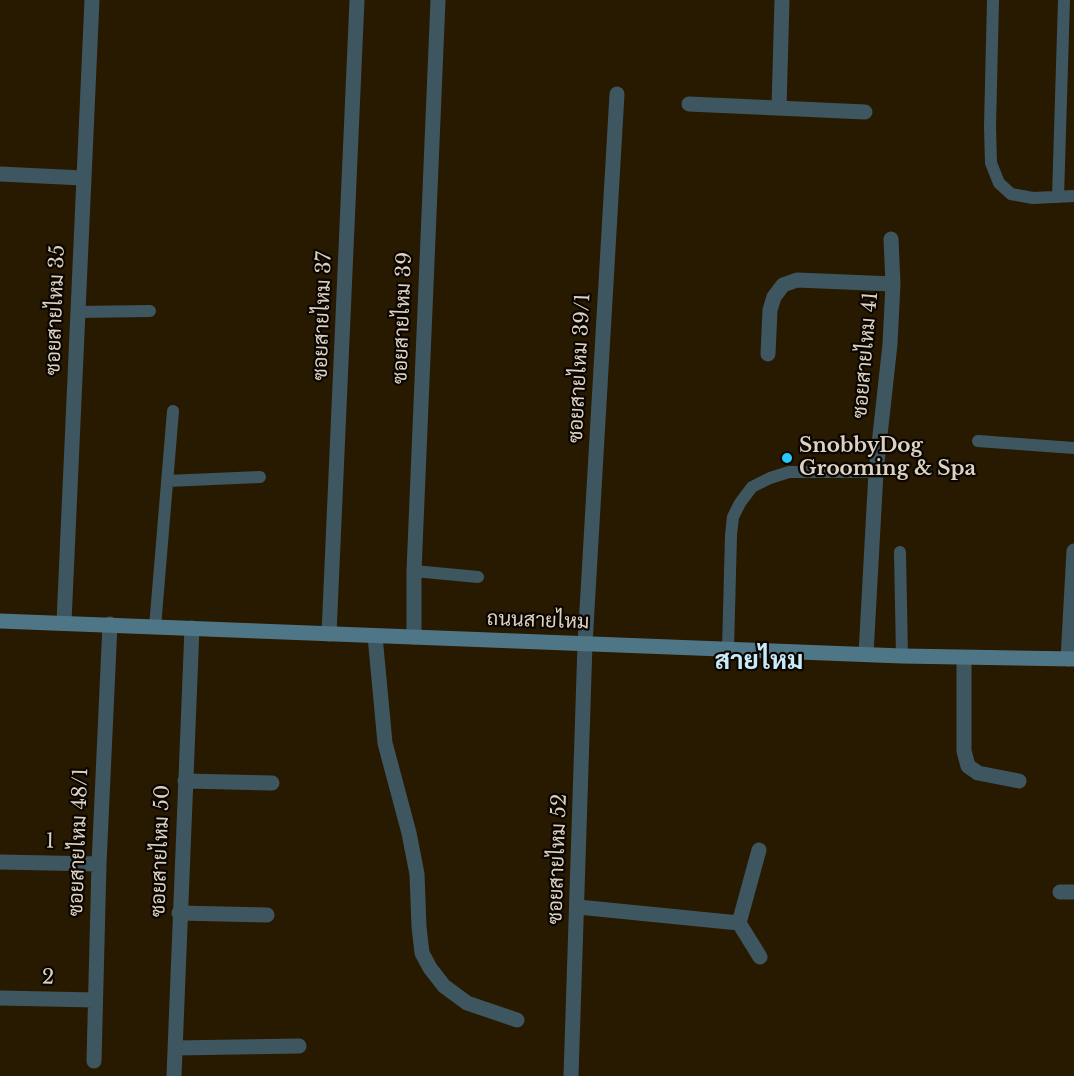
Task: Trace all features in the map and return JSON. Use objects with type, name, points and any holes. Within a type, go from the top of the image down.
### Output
[{"type":"main road","name":"ถนนสายไหม","points":[[0,621],[902,656],[1071,659]]},
{"type":"street","name":"ซอยสายไหม 35","points":[[64,622],[82,177],[92,0]]},
{"type":"street","name":"ซอยสายไหม 37","points":[[329,634],[357,0]]},
{"type":"street","name":"ซอยสายไหม 39","points":[[414,638],[414,571],[438,0]]},
{"type":"street","points":[[779,108],[782,0]]},
{"type":"street","name":"ซอยสายไหม 39/1","points":[[585,644],[616,94]]},
{"type":"street","points":[[689,104],[865,112]]},
{"type":"street","points":[[0,174],[82,177]]},
{"type":"street","name":"ซอยสายไหม 41","points":[[866,654],[876,472],[888,370],[893,284],[891,239]]},
{"type":"street","points":[[768,354],[770,310],[774,297],[783,285],[797,280],[893,284]]},
{"type":"street","points":[[1071,659],[1074,551]]},
{"type":"street","name":"ซอยสายไหม 48/1","points":[[94,1060],[99,864],[110,624]]},
{"type":"street","name":"ซอยสายไหม 50","points":[[174,1076],[192,628]]},
{"type":"street","points":[[375,636],[385,743],[417,873],[422,952],[430,968],[444,986],[467,1003],[517,1020]]},
{"type":"street","name":"ซอยสายไหม 52","points":[[571,1076],[585,644]]},
{"type":"street","points":[[964,658],[964,751],[968,766],[978,773],[1019,781]]},
{"type":"street","points":[[185,781],[272,783]]},
{"type":"street","points":[[759,850],[740,922],[760,957]]},
{"type":"street","name":"1","points":[[0,862],[99,864]]},
{"type":"street","points":[[578,907],[740,922]]},
{"type":"street","points":[[179,913],[267,915]]},
{"type":"street","name":"2","points":[[0,998],[95,1000]]},
{"type":"street","points":[[176,1048],[300,1046]]},
{"type":"lane","points":[[993,0],[991,163],[999,183],[1011,194],[1033,198],[1074,196]]},
{"type":"lane","points":[[1058,197],[1064,0]]},
{"type":"lane","points":[[77,312],[150,311]]},
{"type":"lane","points":[[155,627],[173,411]]},
{"type":"lane","points":[[978,441],[1074,448]]},
{"type":"lane","points":[[728,649],[730,535],[733,518],[740,503],[752,488],[770,478],[789,472],[876,472]]},
{"type":"lane","points":[[167,480],[260,477]]},
{"type":"lane","points":[[900,552],[902,656]]},
{"type":"lane","points":[[414,571],[478,578]]},
{"type":"place","name":"SnobbyDog Grooming & Spa","points":[[787,458]]},
{"type":"district","name":"สายไหม","points":[[759,662]]}]
